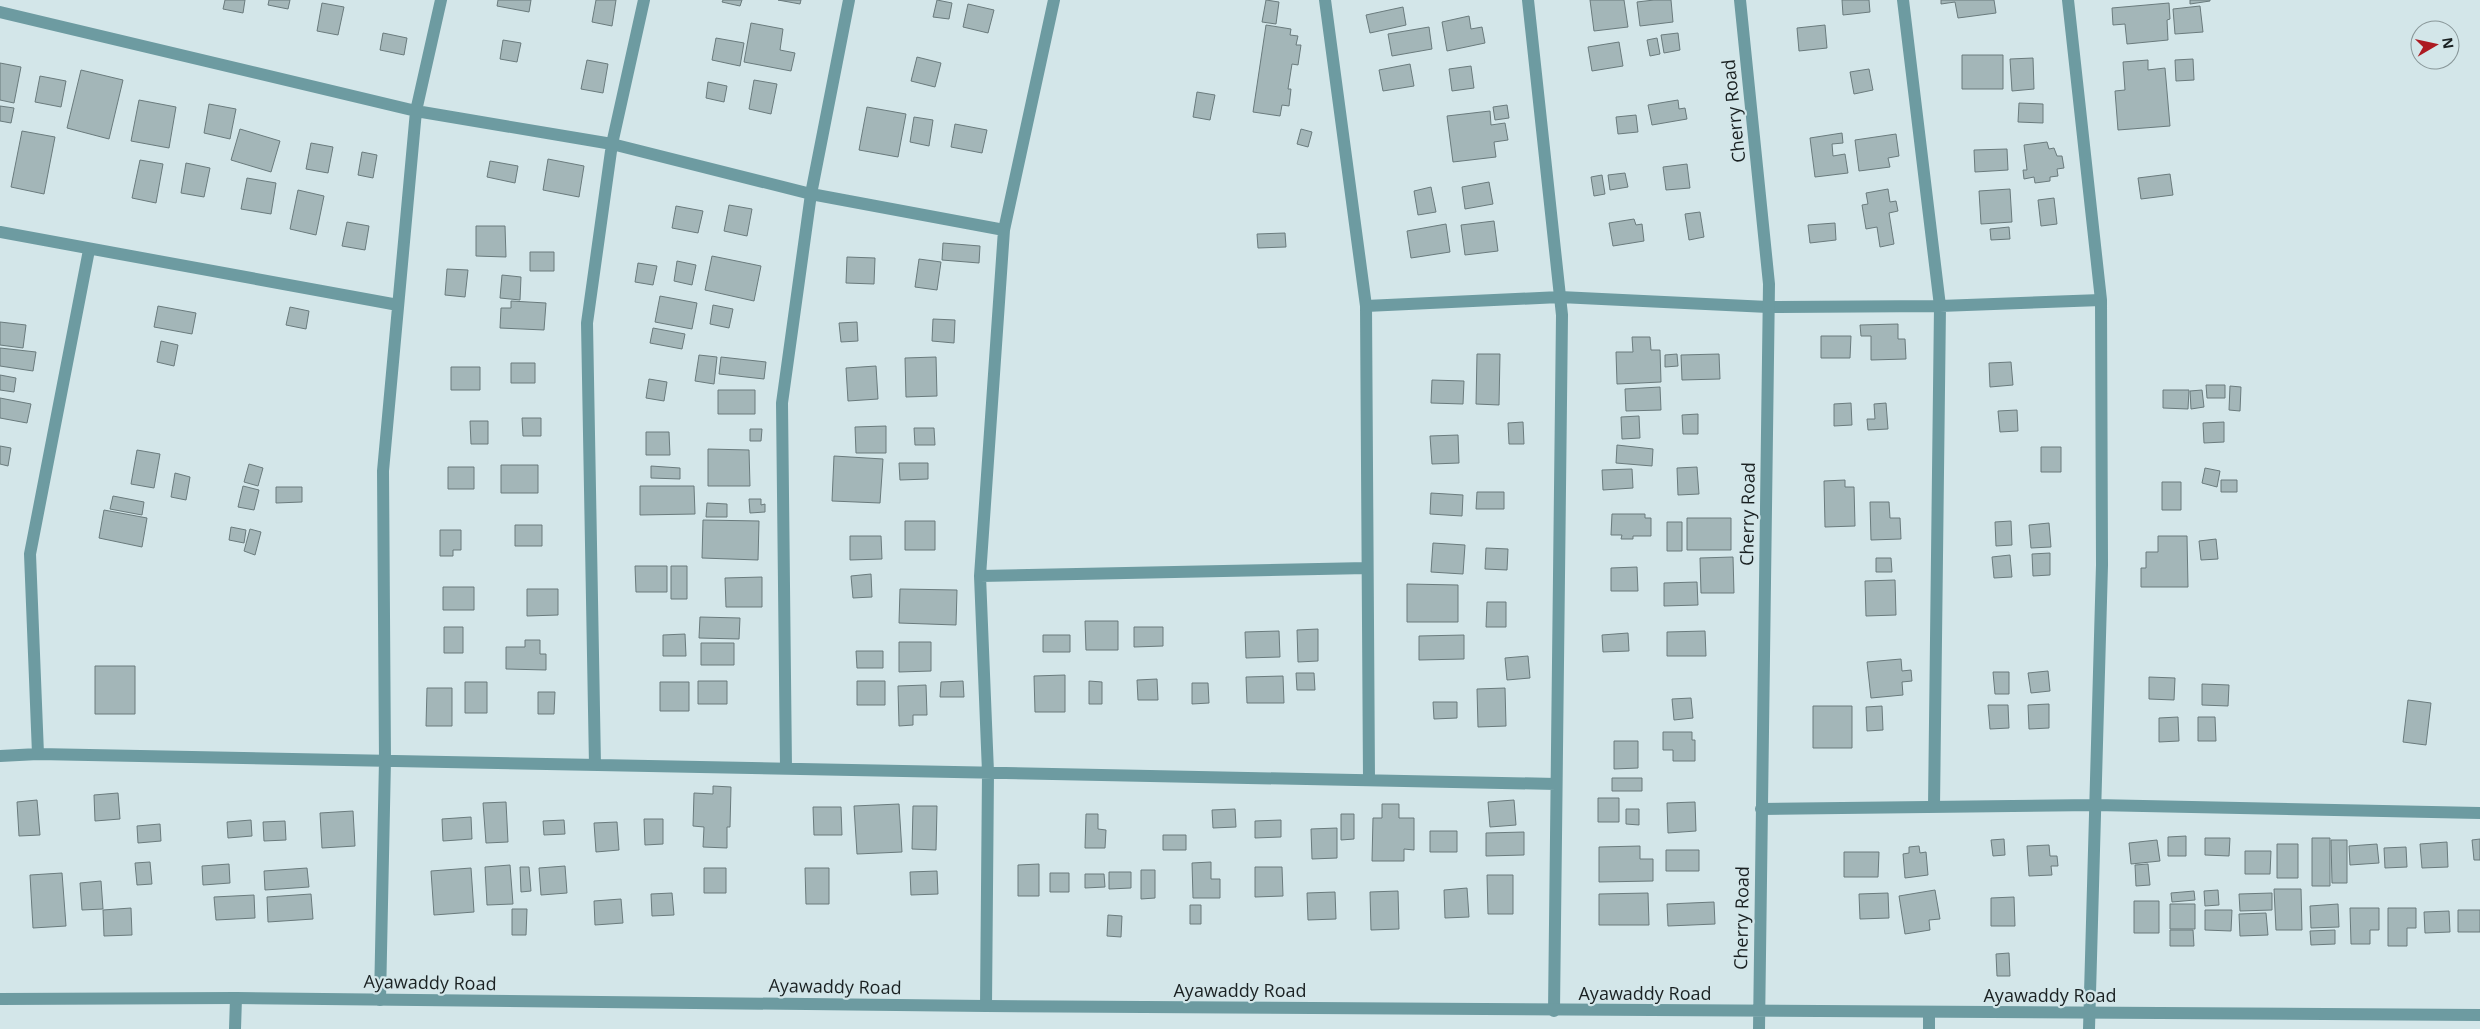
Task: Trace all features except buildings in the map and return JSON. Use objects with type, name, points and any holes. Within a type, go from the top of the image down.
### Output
[{"type":"street","points":[[380,1000],[385,760],[383,472],[416,111],[441,0]]},
{"type":"street","points":[[595,764],[587,323],[612,144],[644,0]]},
{"type":"street","points":[[786,768],[782,403],[811,194],[849,0]]},
{"type":"street","points":[[986,1006],[988,772],[980,576],[1004,230],[1054,0]]},
{"type":"street","points":[[1325,0],[1366,306],[1369,780]]},
{"type":"street","points":[[1528,0],[1562,325],[1554,1010]]},
{"type":"street","name":"Cherry Road","points":[[1740,0],[1769,284],[1759,1029]]},
{"type":"street","points":[[1903,0],[1940,306],[1934,807]]},
{"type":"street","points":[[2068,0],[2101,300],[2102,566],[2089,1029]]},
{"type":"street","points":[[0,12],[416,111],[612,144],[811,194],[1004,230]]},
{"type":"street","points":[[0,232],[89,250],[398,305]]},
{"type":"street","points":[[38,754],[30,554],[89,250]]},
{"type":"street","points":[[1366,306],[1560,297],[1768,307],[1940,306],[2101,300]]},
{"type":"street","points":[[980,576],[1367,568]]},
{"type":"street","points":[[0,756],[38,754],[385,760],[1556,784]]},
{"type":"street","points":[[1762,810],[2095,805],[2480,812]]},
{"type":"street","points":[[235,1029],[236,998]]},
{"type":"street","name":"Ayawaddy Road","points":[[0,999],[236,998],[1759,1012],[2480,1015]]},
{"type":"street","points":[[1929,1013],[1929,1029]]}]
